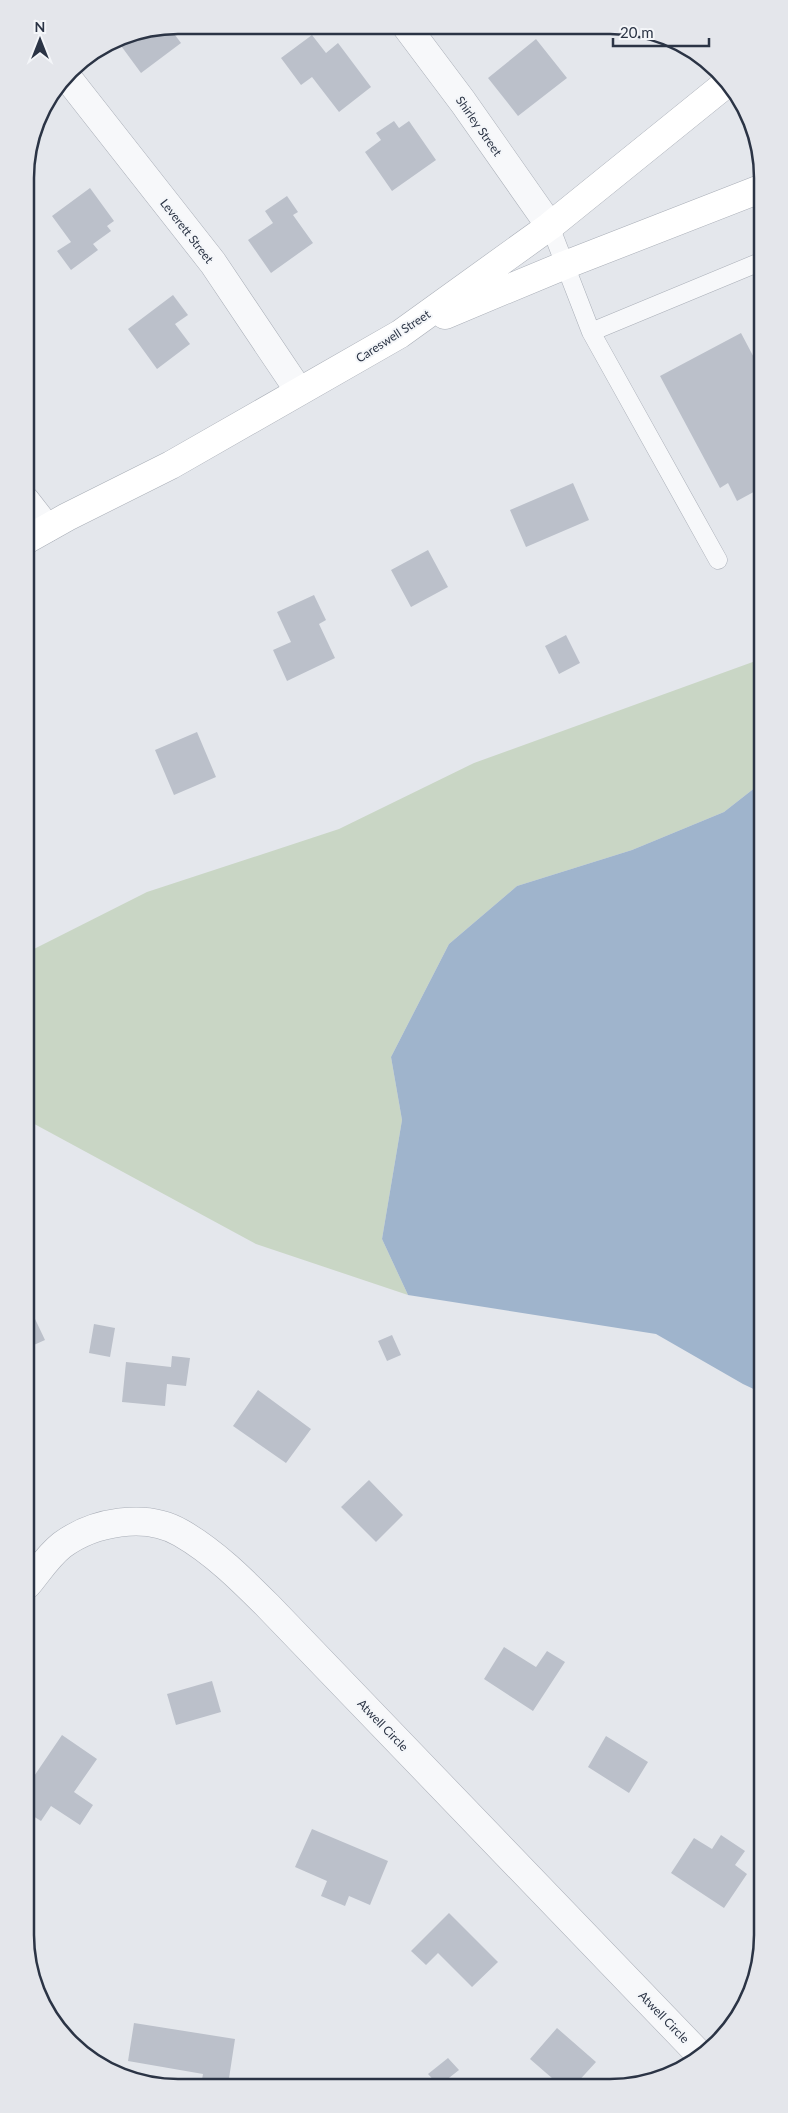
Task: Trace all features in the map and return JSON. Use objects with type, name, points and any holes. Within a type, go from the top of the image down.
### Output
[{"type":"main road","name":"Careswell Street","points":[[36,534],[170,465],[400,334],[550,226],[721,87]]},
{"type":"main road","points":[[400,334],[564,265],[754,191]]},
{"type":"street","name":"Shirley Street","points":[[412,34],[550,226]]},
{"type":"street","name":"Leverett Street","points":[[71,82],[213,263],[299,392]]},
{"type":"street","name":"Atwell Circle","points":[[34,1579],[61,1546],[79,1534],[114,1523],[154,1523],[179,1531],[221,1560],[275,1613],[695,2051]]},
{"type":"lane","points":[[550,226],[591,332],[718,560]]},
{"type":"lane","points":[[591,332],[754,264]]},
{"type":"green space","points":[[754,662],[754,788],[724,812],[632,850],[517,886],[449,944],[391,1057],[402,1120],[382,1239],[408,1295],[256,1244],[34,1124],[34,949],[147,892],[339,829],[474,763]]},
{"type":"water","points":[[754,788],[754,1389],[656,1334],[408,1295],[382,1239],[402,1120],[391,1057],[449,944],[517,886],[632,850],[724,812]]},
{"type":"building","points":[[174,34],[181,43],[141,73],[121,46],[132,41],[159,35]]},
{"type":"building","points":[[312,35],[326,53],[338,43],[371,87],[339,112],[312,77],[301,85],[281,58]]},
{"type":"building","points":[[536,39],[567,78],[518,116],[488,78]]},
{"type":"building","points":[[394,121],[399,128],[409,121],[436,160],[392,191],[365,152],[381,140],[376,133]]},
{"type":"building","points":[[90,188],[114,221],[107,226],[111,231],[93,244],[98,250],[71,270],[57,251],[71,242],[52,216]]},
{"type":"building","points":[[287,196],[298,212],[293,215],[313,243],[271,273],[248,240],[273,223],[265,211]]},
{"type":"building","points":[[173,295],[188,315],[175,324],[190,344],[157,369],[128,329]]},
{"type":"building","points":[[741,333],[754,358],[754,492],[737,501],[728,483],[720,488],[660,376]]},
{"type":"building","points":[[573,483],[589,520],[526,547],[510,510]]},
{"type":"building","points":[[428,550],[448,587],[411,607],[391,570]]},
{"type":"building","points":[[314,595],[326,620],[319,624],[335,658],[287,681],[273,650],[291,642],[277,612]]},
{"type":"building","points":[[566,635],[580,663],[559,674],[545,646]]},
{"type":"building","points":[[197,732],[216,777],[174,795],[155,750]]},
{"type":"building","points":[[34,1317],[45,1340],[34,1345]]},
{"type":"building","points":[[94,1324],[115,1328],[110,1357],[89,1353]]},
{"type":"building","points":[[392,1335],[401,1355],[387,1361],[378,1341]]},
{"type":"building","points":[[172,1356],[190,1358],[186,1386],[167,1384],[165,1406],[122,1402],[126,1362],[171,1367]]},
{"type":"building","points":[[258,1390],[311,1429],[286,1463],[233,1426]]},
{"type":"building","points":[[369,1480],[403,1515],[376,1542],[341,1507]]},
{"type":"building","points":[[504,1647],[536,1667],[547,1651],[565,1662],[533,1711],[484,1679]]},
{"type":"building","points":[[212,1681],[221,1712],[176,1725],[167,1694]]},
{"type":"building","points":[[62,1735],[97,1759],[74,1792],[93,1805],[80,1825],[51,1806],[41,1821],[34,1817],[34,1776]]},
{"type":"building","points":[[606,1736],[648,1762],[629,1793],[588,1767]]},
{"type":"building","points":[[312,1829],[388,1861],[370,1905],[349,1896],[345,1906],[321,1896],[327,1881],[295,1867]]},
{"type":"building","points":[[721,1835],[745,1851],[735,1865],[747,1874],[724,1908],[671,1873],[694,1838],[712,1849]]},
{"type":"building","points":[[449,1913],[498,1962],[472,1987],[438,1953],[426,1965],[411,1951]]},
{"type":"building","points":[[134,2023],[235,2039],[229,2079],[202,2079],[203,2074],[128,2061]]},
{"type":"building","points":[[557,2028],[596,2062],[580,2079],[553,2079],[530,2059]]},
{"type":"building","points":[[448,2058],[459,2070],[448,2079],[433,2079],[428,2074]]}]
